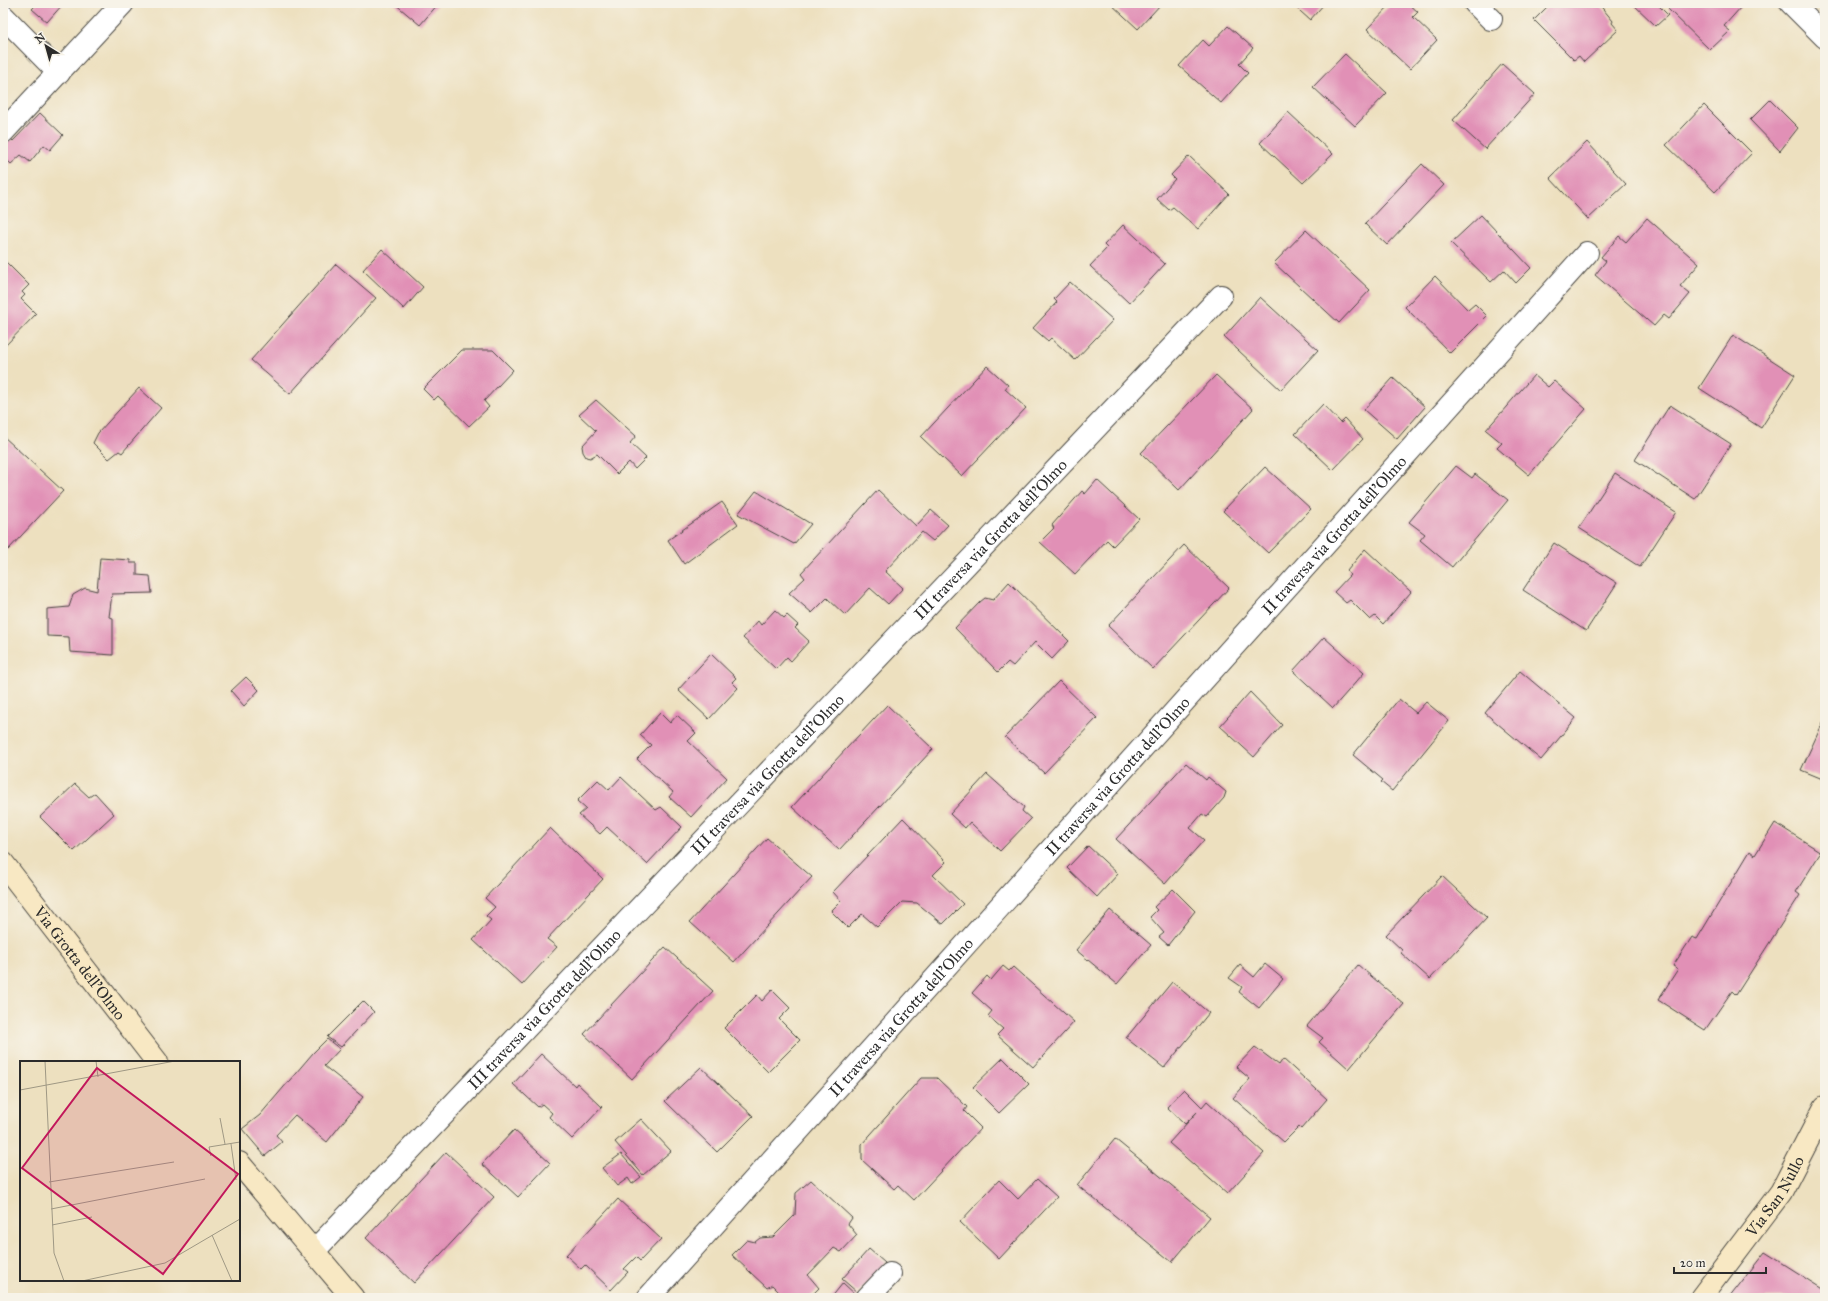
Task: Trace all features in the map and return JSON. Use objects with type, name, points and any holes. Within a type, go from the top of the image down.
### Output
[{"type":"street","points":[[3,132],[123,3]]},
{"type":"street","points":[[1475,3],[1491,19]]},
{"type":"street","points":[[1792,3],[1825,37]]},
{"type":"street","points":[[3,16],[59,73]]},
{"type":"street","name":"II traversa via Grotta dell'Olmo","points":[[648,1298],[1587,253]]},
{"type":"street","name":"III traversa via Grotta dell'Olmo","points":[[314,1251],[1221,296]]},
{"type":"street","name":"Via Grotta dell'Olmo","points":[[3,863],[156,1061]]},
{"type":"street","name":"Via San Nullo","points":[[1701,1298],[1781,1192],[1825,1107]]},
{"type":"street","points":[[240,1164],[353,1298]]},
{"type":"street","points":[[867,1298],[890,1274]]},
{"type":"building","points":[[36,3],[64,3],[47,22],[32,9],[37,4]]},
{"type":"building","points":[[394,3],[439,3],[420,25]]},
{"type":"building","points":[[1110,3],[1162,3],[1138,29]]},
{"type":"building","points":[[1291,3],[1325,3],[1310,20]]},
{"type":"building","points":[[1392,3],[1408,3],[1418,12],[1413,17],[1437,40],[1410,69],[1367,29]]},
{"type":"building","points":[[1551,3],[1598,3],[1613,21],[1612,23],[1618,30],[1584,62],[1579,56],[1574,60],[1534,20]]},
{"type":"building","points":[[1632,3],[1656,3],[1668,15],[1656,26]]},
{"type":"building","points":[[1674,3],[1740,3],[1742,6],[1724,26],[1730,31],[1710,50],[1668,9]]},
{"type":"building","points":[[1228,26],[1253,48],[1239,64],[1248,73],[1221,103],[1179,66],[1203,40],[1209,46]]},
{"type":"building","points":[[1345,54],[1387,93],[1355,126],[1313,87]]},
{"type":"building","points":[[1502,64],[1535,94],[1485,149],[1453,120]]},
{"type":"building","points":[[1770,100],[1798,128],[1780,151],[1750,120]]},
{"type":"building","points":[[1704,105],[1752,153],[1715,192],[1666,145]]},
{"type":"building","points":[[1288,112],[1333,154],[1303,183],[1260,143]]},
{"type":"building","points":[[40,113],[63,135],[50,150],[44,145],[30,162],[21,155],[11,164],[3,156],[3,147],[11,139],[13,141]]},
{"type":"building","points":[[1587,142],[1626,184],[1588,219],[1550,178]]},
{"type":"building","points":[[1189,156],[1229,194],[1198,229],[1173,207],[1169,210],[1157,199],[1175,179],[1171,175]]},
{"type":"building","points":[[1422,164],[1444,185],[1387,245],[1365,224]]},
{"type":"building","points":[[1481,215],[1531,268],[1516,283],[1504,270],[1491,282],[1451,243]]},
{"type":"building","points":[[1647,218],[1699,264],[1680,286],[1690,294],[1669,319],[1664,315],[1654,326],[1595,275],[1606,261],[1601,257],[1619,236],[1626,242]]},
{"type":"building","points":[[1123,225],[1165,264],[1129,303],[1090,266],[1107,248],[1104,245]]},
{"type":"building","points":[[1306,230],[1370,290],[1339,323],[1274,263]]},
{"type":"building","points":[[382,249],[423,287],[404,309],[363,270]]},
{"type":"building","points":[[3,259],[29,285],[22,292],[25,295],[21,299],[36,314],[3,348]]},
{"type":"building","points":[[336,264],[376,298],[290,394],[251,360]]},
{"type":"building","points":[[1435,276],[1468,310],[1475,304],[1487,316],[1450,353],[1405,307]]},
{"type":"building","points":[[1070,282],[1113,320],[1075,360],[1051,338],[1048,341],[1033,328],[1057,302],[1054,299]]},
{"type":"building","points":[[1260,297],[1318,350],[1281,390],[1224,337]]},
{"type":"building","points":[[1733,335],[1795,375],[1761,428],[1699,388]]},
{"type":"building","points":[[462,350],[493,350],[513,370],[484,401],[489,407],[469,426],[438,396],[434,400],[423,389]]},
{"type":"building","points":[[987,366],[1008,385],[1005,389],[1026,408],[962,476],[921,437]]},
{"type":"building","points":[[1216,375],[1253,409],[1179,490],[1141,453]]},
{"type":"building","points":[[1534,375],[1548,387],[1554,381],[1586,409],[1529,475],[1497,448],[1502,443],[1486,430]]},
{"type":"building","points":[[1393,378],[1425,407],[1397,439],[1364,410]]},
{"type":"building","points":[[139,388],[161,408],[122,453],[119,451],[109,459],[93,443],[98,433]]},
{"type":"building","points":[[596,400],[636,436],[630,443],[646,458],[635,469],[629,462],[617,474],[597,454],[590,458],[586,457],[583,452],[582,446],[596,431],[579,415]]},
{"type":"building","points":[[1323,404],[1341,423],[1345,419],[1363,439],[1333,470],[1295,434]]},
{"type":"building","points":[[1670,405],[1731,444],[1695,499],[1635,460]]},
{"type":"building","points":[[3,436],[63,491],[8,550],[3,545]]},
{"type":"building","points":[[1456,466],[1472,478],[1475,474],[1508,500],[1452,567],[1420,540],[1425,534],[1409,522]]},
{"type":"building","points":[[1265,467],[1311,509],[1268,553],[1223,511]]},
{"type":"building","points":[[1615,473],[1676,512],[1640,567],[1579,528]]},
{"type":"building","points":[[1097,480],[1139,519],[1113,546],[1107,540],[1075,574],[1040,542],[1054,528],[1052,525],[1082,491],[1085,494]]},
{"type":"building","points":[[878,490],[916,526],[931,510],[948,525],[933,541],[922,532],[885,571],[903,588],[888,604],[870,588],[845,615],[827,598],[812,613],[789,593],[805,578],[801,573]]},
{"type":"building","points":[[756,491],[811,524],[794,544],[738,514]]},
{"type":"building","points":[[722,502],[738,524],[684,564],[668,540]]},
{"type":"building","points":[[1554,543],[1617,583],[1586,631],[1523,590]]},
{"type":"building","points":[[1184,545],[1229,588],[1153,669],[1108,626]]},
{"type":"building","points":[[1365,549],[1411,592],[1383,624],[1375,616],[1370,620],[1350,600],[1346,603],[1334,592],[1350,575],[1347,571]]},
{"type":"building","points":[[100,558],[130,560],[130,563],[137,563],[137,575],[150,576],[152,593],[112,594],[109,617],[113,618],[113,655],[70,652],[69,637],[47,636],[47,609],[69,607],[73,595],[85,588],[97,591]]},
{"type":"building","points":[[1009,582],[1069,641],[1052,659],[1035,642],[1013,666],[1008,662],[998,672],[955,628],[980,602],[985,598],[993,600]]},
{"type":"building","points":[[775,610],[784,618],[787,615],[798,625],[795,628],[809,641],[791,661],[787,657],[776,669],[743,638],[758,621],[761,625]]},
{"type":"building","points":[[1324,637],[1364,673],[1333,708],[1293,671]]},
{"type":"building","points":[[711,654],[736,678],[732,682],[738,688],[709,719],[678,690]]},
{"type":"building","points":[[1520,671],[1576,718],[1541,760],[1485,713]]},
{"type":"building","points":[[246,677],[259,690],[244,706],[231,691]]},
{"type":"building","points":[[1059,681],[1097,718],[1044,773],[1005,737]]},
{"type":"building","points":[[1250,692],[1282,725],[1254,757],[1220,726]]},
{"type":"building","points":[[1399,699],[1416,713],[1426,702],[1449,721],[1392,791],[1381,782],[1383,780],[1353,755]]},
{"type":"building","points":[[887,705],[933,749],[839,850],[792,807]]},
{"type":"building","points":[[660,713],[670,723],[677,715],[696,733],[688,741],[727,778],[691,817],[669,797],[673,792],[637,759],[651,745],[640,735]]},
{"type":"building","points":[[1825,718],[1825,780],[1801,770]]},
{"type":"building","points":[[1186,763],[1206,780],[1208,777],[1226,792],[1224,798],[1207,817],[1202,814],[1190,828],[1204,840],[1165,884],[1116,839]]},
{"type":"building","points":[[987,774],[1024,807],[1022,811],[1031,819],[1000,851],[970,822],[965,828],[950,814]]},
{"type":"building","points":[[621,777],[656,810],[661,807],[682,827],[647,864],[607,827],[600,834],[579,815],[586,809],[577,801],[598,780],[609,790]]},
{"type":"building","points":[[75,784],[89,797],[95,793],[114,814],[74,851],[40,817]]},
{"type":"building","points":[[903,818],[946,862],[933,875],[963,904],[943,924],[917,903],[902,902],[877,927],[862,914],[848,928],[831,911],[841,901],[833,892]]},
{"type":"building","points":[[1775,823],[1821,852],[1796,892],[1800,895],[1736,995],[1732,991],[1705,1030],[1658,1000],[1678,969],[1673,966],[1692,937],[1697,939],[1750,851],[1755,855]]},
{"type":"building","points":[[550,828],[603,879],[547,939],[557,947],[522,985],[473,940],[491,920],[486,916],[495,907],[485,898]]},
{"type":"building","points":[[767,838],[812,877],[734,962],[690,922]]},
{"type":"building","points":[[1088,846],[1118,874],[1097,897],[1067,868]]},
{"type":"building","points":[[1442,876],[1487,918],[1430,979],[1401,953],[1402,950],[1386,935]]},
{"type":"building","points":[[1173,889],[1195,911],[1168,945],[1159,937],[1164,933],[1150,917],[1157,910],[1154,907]]},
{"type":"building","points":[[1110,910],[1151,945],[1117,984],[1076,950]]},
{"type":"building","points":[[665,947],[713,991],[632,1079],[584,1034]]},
{"type":"building","points":[[1265,964],[1283,979],[1259,1008],[1239,992],[1242,987],[1229,978],[1240,965],[1254,977]]},
{"type":"building","points":[[1358,965],[1404,1004],[1349,1069],[1319,1042],[1323,1038],[1307,1026]]},
{"type":"building","points":[[1003,966],[1009,971],[1013,967],[1074,1022],[1033,1067],[997,1035],[1003,1029],[988,1016],[992,1011],[972,993],[987,976],[991,980]]},
{"type":"building","points":[[1172,982],[1209,1013],[1164,1068],[1126,1038]]},
{"type":"building","points":[[772,990],[790,1008],[779,1019],[800,1040],[768,1072],[724,1028],[757,995],[762,1001]]},
{"type":"building","points":[[363,1001],[374,1012],[341,1047],[327,1037]]},
{"type":"building","points":[[327,1039],[340,1049],[324,1066],[363,1097],[327,1142],[295,1115],[276,1135],[282,1142],[265,1156],[242,1129],[260,1115],[313,1053]]},
{"type":"building","points":[[1255,1047],[1279,1065],[1283,1059],[1327,1099],[1301,1129],[1299,1127],[1284,1142],[1233,1098],[1250,1079],[1236,1067]]},
{"type":"building","points":[[541,1054],[575,1086],[577,1083],[602,1107],[572,1139],[549,1117],[552,1113],[542,1104],[538,1107],[513,1084]]},
{"type":"building","points":[[1003,1058],[1029,1084],[999,1113],[973,1087]]},
{"type":"building","points":[[701,1067],[753,1116],[717,1152],[665,1101]]},
{"type":"building","points":[[921,1078],[937,1078],[967,1107],[964,1111],[981,1128],[914,1200],[898,1185],[894,1189],[862,1160],[862,1144]]},
{"type":"building","points":[[1184,1089],[1202,1107],[1207,1101],[1264,1153],[1227,1194],[1169,1143],[1197,1112],[1185,1124],[1167,1107]]},
{"type":"building","points":[[641,1119],[671,1151],[643,1175],[615,1142]]},
{"type":"building","points":[[514,1130],[550,1163],[518,1197],[482,1164]]},
{"type":"building","points":[[1115,1139],[1210,1217],[1172,1262],[1077,1185]]},
{"type":"building","points":[[446,1152],[494,1197],[414,1283],[366,1238]]},
{"type":"building","points":[[621,1154],[641,1177],[632,1184],[628,1178],[617,1186],[602,1168]]},
{"type":"building","points":[[1037,1179],[1057,1197],[999,1259],[960,1222],[999,1180],[1018,1199]]},
{"type":"building","points":[[811,1180],[852,1218],[848,1224],[857,1235],[841,1252],[834,1248],[808,1275],[819,1288],[809,1298],[785,1298],[772,1285],[767,1288],[732,1255],[747,1240],[755,1242],[760,1238],[773,1237],[795,1215],[796,1193]]},
{"type":"building","points":[[618,1199],[661,1239],[640,1261],[636,1257],[624,1269],[628,1272],[611,1290],[585,1265],[581,1269],[566,1255]]},
{"type":"building","points":[[869,1249],[885,1263],[858,1293],[842,1279]]},
{"type":"building","points":[[1765,1252],[1825,1290],[1825,1298],[1729,1298]]},
{"type":"building","points":[[843,1283],[857,1296],[854,1298],[831,1298]]}]
